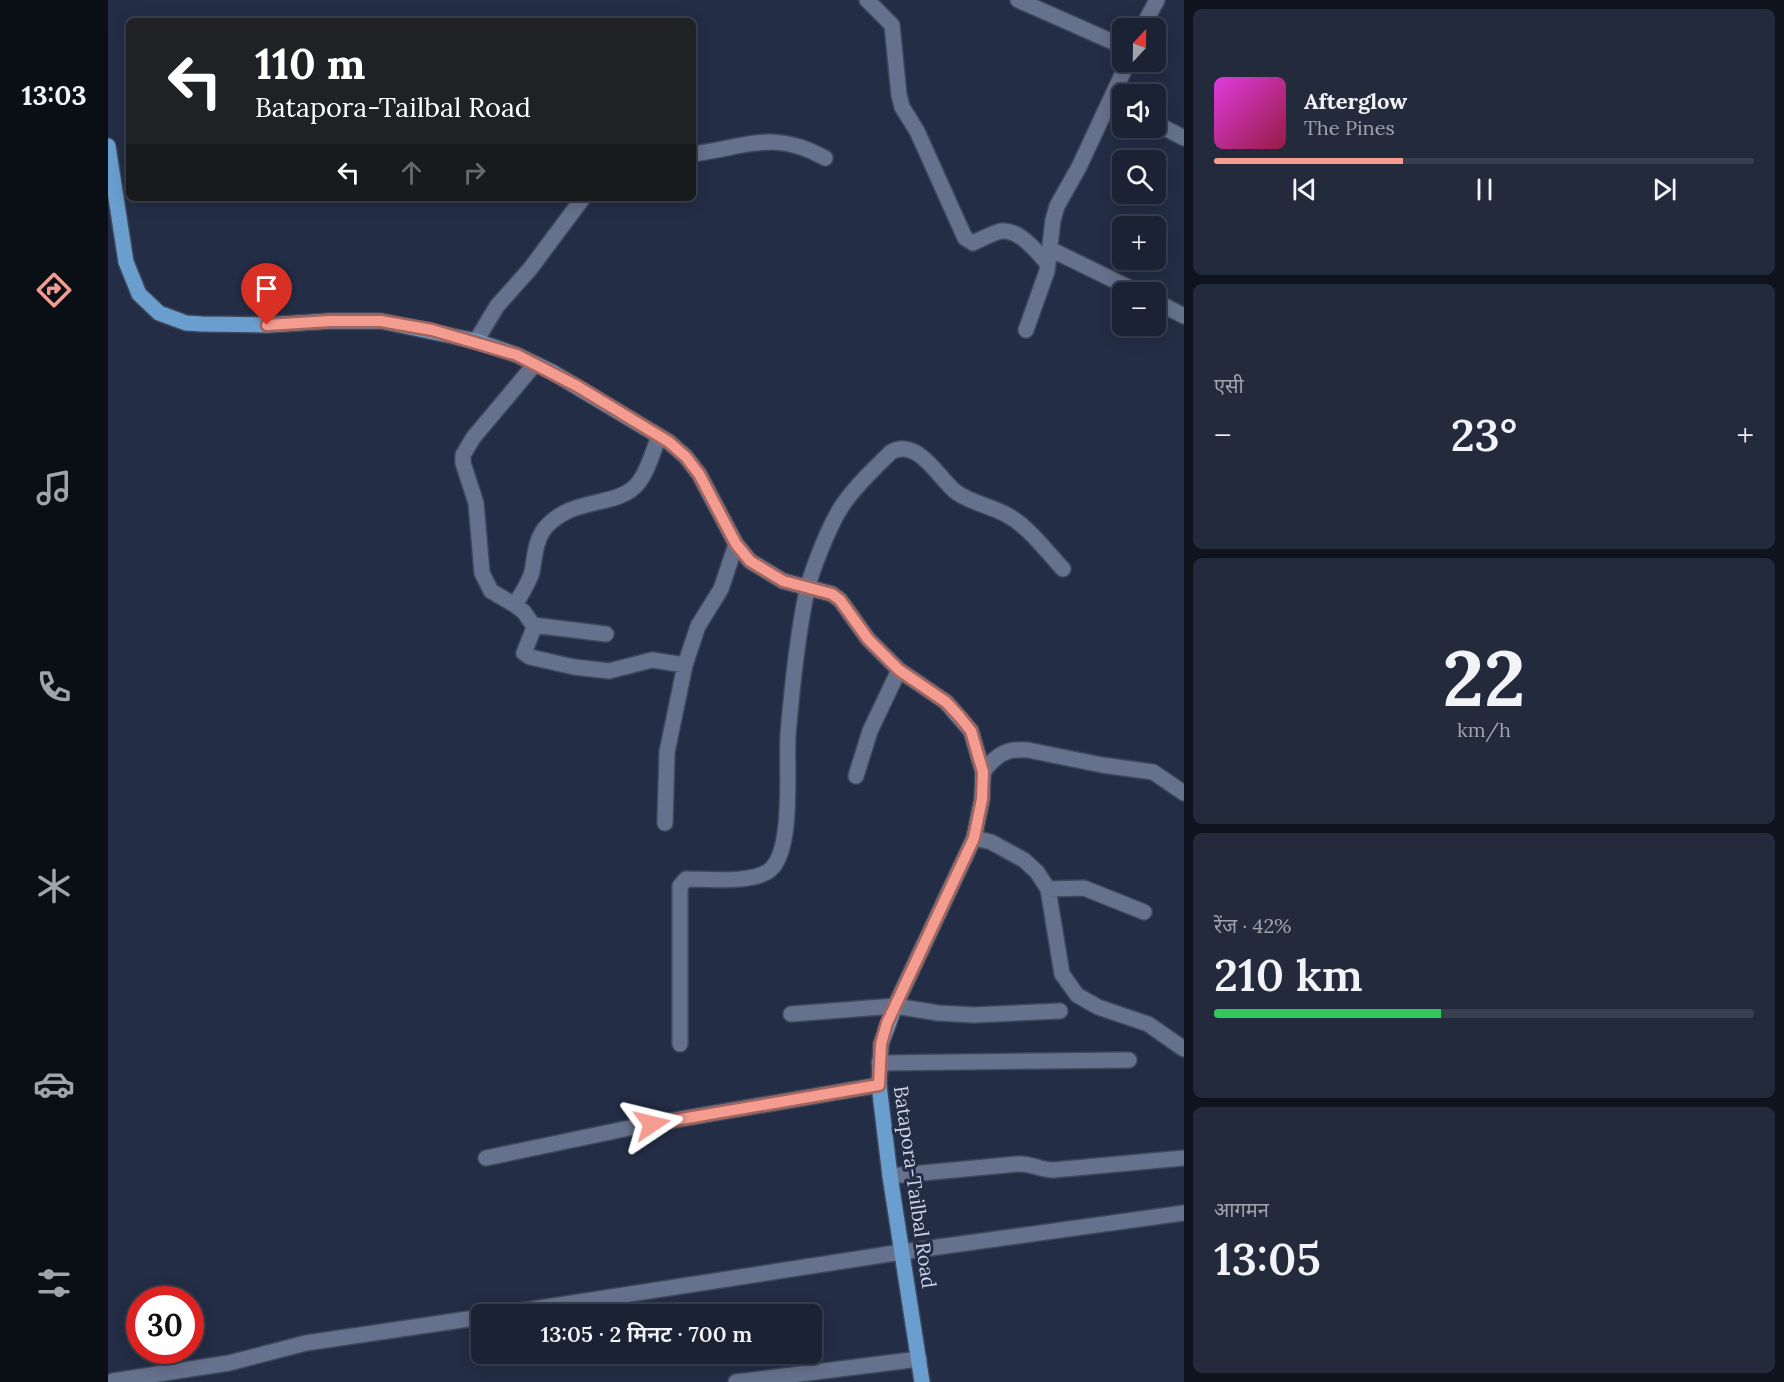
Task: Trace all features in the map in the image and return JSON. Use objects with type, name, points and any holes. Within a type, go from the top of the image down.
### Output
[{"type":"main road","name":"Batapora-Tailbal Road","points":[[108,146],[126,262],[139,294],[159,313],[186,323],[202,324],[267,325],[381,321],[476,341],[517,355],[535,364],[577,386],[659,436],[686,457],[699,474],[736,544],[750,561],[764,572],[783,581],[822,591],[840,600],[868,639],[899,670],[946,702],[971,731],[983,772],[982,799],[974,838],[895,1006],[883,1035],[879,1063],[879,1085],[890,1176],[922,1382]]},
{"type":"street","points":[[867,0],[891,25],[902,106],[921,139],[965,238],[973,243],[999,232],[1009,232],[1049,256],[1113,282]]},
{"type":"street","points":[[1018,0],[1112,42]]},
{"type":"street","points":[[1147,18],[1156,0]]},
{"type":"street","points":[[1026,330],[1049,256],[1057,206],[1112,104]]},
{"type":"street","points":[[1166,129],[1184,138]]},
{"type":"street","points":[[696,153],[766,141],[797,145],[825,158]]},
{"type":"street","points":[[476,341],[497,306],[530,269],[581,201]]},
{"type":"street","points":[[1166,307],[1184,316]]},
{"type":"street","points":[[535,364],[473,438],[463,455],[463,463],[476,503],[479,554],[484,579],[491,591],[524,612],[533,625],[524,652],[530,657],[602,671],[625,668],[652,660],[685,665]]},
{"type":"street","points":[[515,605],[531,573],[538,539],[545,528],[569,509],[624,495],[634,488],[645,473],[659,436]]},
{"type":"street","points":[[680,1044],[680,886],[686,879],[731,879],[760,875],[771,869],[782,847],[788,795],[788,736],[798,648],[808,588],[841,507],[891,452],[896,449],[909,451],[924,458],[951,488],[963,496],[1014,519],[1063,569]]},
{"type":"street","points":[[665,823],[667,752],[685,665],[698,626],[721,589],[736,544]]},
{"type":"street","points":[[533,625],[606,634]]},
{"type":"street","points":[[856,776],[870,731],[899,670]]},
{"type":"street","points":[[983,772],[1001,753],[1017,749],[1028,750],[1102,765],[1154,772],[1184,794]]},
{"type":"street","points":[[974,838],[991,842],[1024,860],[1037,872],[1048,889],[1052,904],[1062,974],[1077,995],[1098,1007],[1148,1024],[1184,1049]]},
{"type":"street","points":[[1048,889],[1084,888],[1144,912]]},
{"type":"street","points":[[791,1014],[895,1006],[938,1013],[974,1015],[1060,1011]]},
{"type":"street","points":[[879,1063],[1129,1060]]},
{"type":"street","points":[[486,1158],[634,1127],[879,1085]]},
{"type":"street","points":[[890,1176],[1027,1163],[1043,1170],[1053,1170],[1184,1158]]},
{"type":"street","points":[[566,1304],[902,1252],[1184,1213]]},
{"type":"street","points":[[112,1381],[229,1363],[306,1343],[471,1319]]},
{"type":"street","points":[[736,1382],[919,1359]]},
{"type":"route","points":[[267,325],[381,321],[432,330],[476,341],[517,355],[577,386],[669,442],[686,457],[699,474],[736,544],[750,561],[764,572],[783,581],[832,594],[840,600],[868,639],[899,670],[946,702],[971,731],[983,772],[982,799],[974,838],[887,1023],[881,1044],[879,1085],[652,1124]]}]
